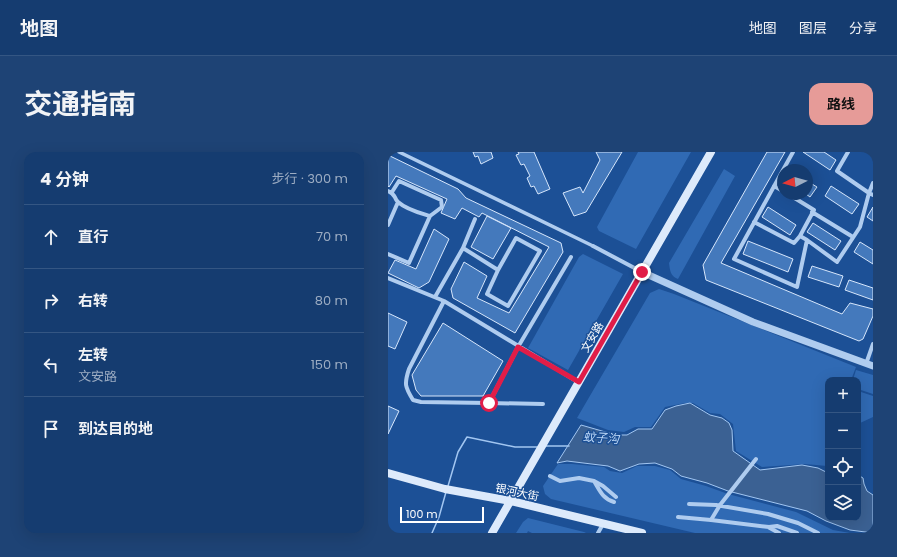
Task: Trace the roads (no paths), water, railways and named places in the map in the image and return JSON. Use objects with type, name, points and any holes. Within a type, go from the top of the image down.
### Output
[{"type":"main road","name":"文安路","points":[[492,533],[711,152]]},
{"type":"main road","name":"银河大街","points":[[388,473],[447,489],[511,501],[642,533]]},
{"type":"street","points":[[399,152],[593,246],[642,272],[753,322],[869,365],[873,344]]},
{"type":"street","points":[[786,164],[793,152]]},
{"type":"street","points":[[848,152],[837,171],[871,194]]},
{"type":"street","points":[[388,254],[409,263],[430,216],[442,207],[441,200],[399,181],[390,192],[393,193],[398,202],[412,210],[430,216]]},
{"type":"street","points":[[777,181],[734,259],[797,287],[807,240]]},
{"type":"street","points":[[800,236],[837,262],[860,227],[871,194],[873,182]]},
{"type":"street","points":[[754,222],[794,243],[800,236],[814,210],[798,200]]},
{"type":"street","points":[[388,225],[398,202]]},
{"type":"street","points":[[812,212],[853,237]]},
{"type":"street","points":[[435,298],[463,248],[475,219]]},
{"type":"street","points":[[516,238],[540,251],[508,306],[487,294],[498,270],[516,238]]},
{"type":"street","points":[[463,248],[498,270]]},
{"type":"street","points":[[489,403],[518,347],[571,258]]},
{"type":"street","points":[[388,278],[444,301],[518,347],[579,382]]},
{"type":"street","points":[[444,301],[409,369],[405,381],[408,392],[413,400],[422,402],[543,404]]},
{"type":"street","points":[[711,520],[720,505],[756,459]]},
{"type":"street","points":[[550,476],[560,481],[579,478],[594,481],[604,486],[616,497]]},
{"type":"street","points":[[594,481],[601,494],[608,500],[614,502]]},
{"type":"street","points":[[690,504],[720,505],[768,514],[798,523],[818,533]]},
{"type":"street","points":[[678,517],[768,527],[777,526],[797,533]]},
{"type":"street","points":[[598,533],[603,523]]},
{"type":"street","points":[[768,527],[779,533]]},
{"type":"water","points":[[690,403],[710,415],[722,418],[729,423],[732,430],[733,451],[760,470],[802,465],[818,468],[825,472],[825,520],[807,511],[728,491],[707,483],[681,476],[672,469],[655,463],[639,464],[620,471],[608,466],[567,461],[557,463],[581,425],[616,435],[627,435],[638,429],[652,429],[665,410]]},
{"type":"water","points":[[861,477],[863,478],[867,491],[873,495],[873,533],[850,530],[826,521],[861,521]]},
{"type":"waterway","name":"蚊子沟","points":[[448,486],[458,452],[467,437],[515,447],[537,447]]},
{"type":"waterway","name":"蚊子沟","points":[[545,446],[569,446]]},
{"type":"waterway","name":"蚊子沟","points":[[432,533],[439,517],[446,492]]}]
